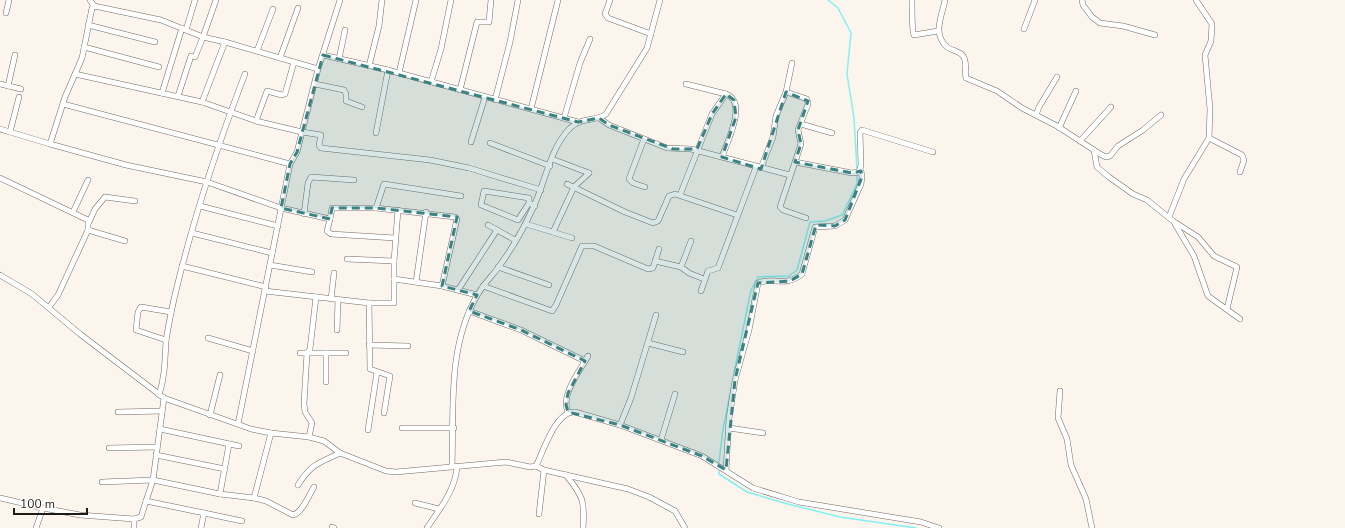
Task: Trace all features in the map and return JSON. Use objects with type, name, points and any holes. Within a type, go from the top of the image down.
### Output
[{"type":"street","points":[[6,13],[9,0]]},
{"type":"street","points":[[90,0],[94,6],[161,20],[204,37],[257,51],[318,70]]},
{"type":"street","points":[[162,93],[195,0]]},
{"type":"street","points":[[178,96],[193,57],[204,37],[216,0]]},
{"type":"street","points":[[238,424],[290,164],[297,152],[314,84],[340,0]]},
{"type":"street","points":[[369,66],[379,26],[382,0]]},
{"type":"street","points":[[399,73],[416,0]]},
{"type":"street","points":[[430,82],[441,49],[451,0]]},
{"type":"street","points":[[460,90],[477,22],[489,22],[491,0]]},
{"type":"street","points":[[495,100],[510,42],[518,0]]},
{"type":"street","points":[[531,109],[558,0]]},
{"type":"street","points":[[610,0],[605,14],[608,18],[651,34]]},
{"type":"street","points":[[427,528],[455,484],[455,369],[461,336],[469,311],[477,295],[498,267],[526,224],[535,206],[560,141],[570,128],[578,122],[584,119],[599,118],[606,114],[639,63],[647,48],[660,0]]},
{"type":"street","points":[[912,0],[914,22],[912,31],[914,36],[938,31]]},
{"type":"street","points":[[945,0],[938,31],[940,38],[948,47],[962,55],[964,58],[966,78],[997,91],[1022,108],[1060,128],[1106,157],[1110,156],[1118,146],[1143,130],[1161,115]]},
{"type":"street","points":[[1024,29],[1035,0]]},
{"type":"street","points":[[1082,0],[1083,5],[1092,17],[1100,23],[1123,26],[1155,35]]},
{"type":"street","points":[[1196,0],[1212,24],[1211,41],[1205,55],[1210,109],[1209,138],[1184,179],[1171,219],[1194,256],[1208,296],[1240,319]]},
{"type":"street","points":[[50,144],[84,47],[92,8],[94,6]]},
{"type":"street","points":[[280,58],[298,8]]},
{"type":"street","points":[[257,51],[273,9]]},
{"type":"street","points":[[88,25],[155,42]]},
{"type":"street","points":[[339,59],[345,30]]},
{"type":"street","points":[[564,118],[580,63],[590,39]]},
{"type":"street","points":[[202,102],[224,42]]},
{"type":"street","points":[[84,47],[159,67]]},
{"type":"street","points":[[8,86],[14,55]]},
{"type":"street","points":[[323,55],[388,70],[578,122]]},
{"type":"street","points":[[256,120],[267,91],[282,95],[284,94],[294,62]]},
{"type":"street","points":[[701,291],[708,271],[718,268],[737,215],[773,138],[776,116],[786,92],[792,63]]},
{"type":"street","points":[[376,134],[388,70]]},
{"type":"street","points":[[75,74],[178,96],[202,102],[256,120],[302,132],[321,135],[319,145],[321,148],[430,160],[468,168],[541,190]]},
{"type":"street","points":[[159,395],[164,375],[166,340],[182,266],[219,144],[245,74]]},
{"type":"street","points":[[1036,115],[1038,107],[1057,77]]},
{"type":"street","points":[[0,84],[21,89]]},
{"type":"street","points":[[314,84],[344,90],[346,94],[346,102],[362,107]]},
{"type":"street","points":[[686,84],[726,94],[732,96],[734,100],[736,117],[722,157]]},
{"type":"street","points":[[1060,128],[1076,91]]},
{"type":"street","points":[[786,92],[807,99],[808,104],[798,133],[801,144],[780,207],[783,210],[806,218]]},
{"type":"street","points":[[680,195],[712,114],[726,94]]},
{"type":"street","points":[[10,132],[19,97]]},
{"type":"street","points":[[471,142],[485,97]]},
{"type":"street","points":[[63,104],[290,164]]},
{"type":"street","points":[[1080,141],[1111,107]]},
{"type":"street","points":[[599,118],[609,125],[673,149],[697,150],[758,168],[790,175]]},
{"type":"street","points":[[801,124],[832,133]]},
{"type":"street","points":[[0,129],[126,166],[207,182],[281,208],[330,219]]},
{"type":"street","points":[[858,172],[861,130],[933,152]]},
{"type":"street","points":[[1209,138],[1242,155],[1244,160],[1240,172]]},
{"type":"street","points":[[644,139],[628,179],[633,183],[645,187]]},
{"type":"street","points":[[490,143],[550,166]]},
{"type":"street","points":[[1094,150],[1099,169],[1133,194],[1147,200],[1171,219],[1198,237],[1214,256],[1237,268],[1227,309]]},
{"type":"street","points":[[552,159],[589,173],[574,187],[553,232]]},
{"type":"street","points":[[726,470],[735,380],[749,330],[758,284],[767,281],[790,282],[802,274],[815,227],[836,226],[845,220],[861,184],[862,177],[858,172],[794,162]]},
{"type":"street","points":[[304,214],[308,184],[311,177],[354,180]]},
{"type":"street","points":[[0,178],[73,212],[89,222]]},
{"type":"street","points":[[73,212],[88,180]]},
{"type":"street","points":[[376,208],[384,184],[461,196]]},
{"type":"street","points":[[568,184],[625,212],[653,223],[658,221],[669,196],[680,195],[737,215]]},
{"type":"street","points":[[484,191],[529,198],[529,203],[518,220],[481,205],[484,191]]},
{"type":"street","points":[[49,307],[58,295],[88,230],[89,222],[95,209],[105,197],[135,201]]},
{"type":"street","points":[[529,203],[535,206]]},
{"type":"street","points":[[200,206],[278,226]]},
{"type":"street","points":[[395,238],[331,234],[328,231],[332,208],[376,208],[426,212],[455,217],[457,219],[442,286]]},
{"type":"street","points":[[182,266],[265,289],[338,300],[369,303],[394,303],[394,261],[398,210]]},
{"type":"street","points":[[416,282],[426,212]]},
{"type":"street","points":[[526,224],[572,238]]},
{"type":"street","points":[[488,225],[515,240]]},
{"type":"street","points":[[88,230],[126,240]]},
{"type":"street","points":[[458,290],[497,230]]},
{"type":"street","points":[[192,233],[272,253]]},
{"type":"street","points":[[681,267],[691,241]]},
{"type":"street","points":[[483,286],[552,311],[582,246],[594,246],[646,269],[653,268],[659,249]]},
{"type":"street","points":[[347,259],[394,261]]},
{"type":"street","points":[[655,261],[681,267],[688,273],[704,279]]},
{"type":"street","points":[[270,265],[312,272]]},
{"type":"street","points":[[498,267],[549,285]]},
{"type":"street","points":[[331,299],[334,273]]},
{"type":"street","points":[[0,275],[23,288],[49,307],[80,334],[159,395],[210,415],[271,433],[309,437],[324,441],[340,453],[386,471],[396,472],[506,462],[530,467],[536,466],[544,470],[628,489],[649,497],[675,511],[685,528]]},
{"type":"street","points":[[394,279],[442,286],[477,295]]},
{"type":"street","points":[[309,437],[312,423],[305,412],[304,404],[307,353],[310,349],[316,297]]},
{"type":"street","points":[[337,330],[338,300]]},
{"type":"street","points":[[369,303],[370,369],[390,376],[384,413]]},
{"type":"street","points":[[166,340],[138,332],[135,328],[136,320],[141,307],[171,312]]},
{"type":"street","points":[[469,311],[521,330],[586,359],[568,393],[566,405],[568,412]]},
{"type":"street","points":[[620,425],[631,398],[656,315]]},
{"type":"street","points":[[208,338],[253,351]]},
{"type":"street","points":[[648,343],[683,352]]},
{"type":"street","points":[[369,345],[408,346]]},
{"type":"street","points":[[300,353],[346,353]]},
{"type":"street","points":[[326,353],[326,382]]},
{"type":"street","points":[[368,430],[377,372]]},
{"type":"street","points":[[210,415],[220,374]]},
{"type":"street","points":[[1060,391],[1058,418],[1067,439],[1072,465],[1086,499],[1092,528]]},
{"type":"street","points":[[661,440],[675,394]]},
{"type":"street","points":[[0,498],[80,515],[134,519],[141,517],[153,480],[164,398]]},
{"type":"street","points":[[118,412],[162,411]]},
{"type":"street","points":[[536,466],[555,425],[570,411],[587,414],[620,425],[702,456],[753,488],[799,502],[921,522],[939,528]]},
{"type":"street","points":[[402,428],[454,428]]},
{"type":"street","points":[[729,428],[763,433]]},
{"type":"street","points":[[160,429],[239,446]]},
{"type":"street","points":[[254,498],[271,433]]},
{"type":"street","points":[[220,494],[229,444]]},
{"type":"street","points":[[109,448],[157,447]]},
{"type":"street","points":[[298,485],[307,470],[312,466],[340,453]]},
{"type":"street","points":[[156,455],[225,469]]},
{"type":"street","points":[[539,514],[544,470]]},
{"type":"street","points":[[566,474],[582,499],[585,508],[583,528]]},
{"type":"street","points":[[102,482],[153,480],[220,494],[266,501],[293,515],[300,510],[314,487]]},
{"type":"street","points":[[146,501],[242,521]]},
{"type":"street","points":[[415,503],[439,509]]},
{"type":"street","points":[[36,528],[43,508]]},
{"type":"street","points":[[202,528],[204,513]]},
{"type":"street","points":[[134,519],[134,528]]},
{"type":"highlighted area","points":[[323,55],[578,122],[599,118],[609,125],[673,149],[697,149],[712,114],[726,94],[734,100],[736,117],[722,157],[761,169],[786,92],[808,101],[798,130],[801,144],[795,162],[852,173],[861,171],[862,177],[845,220],[835,226],[816,225],[802,274],[790,281],[758,283],[735,380],[726,470],[702,456],[620,425],[568,412],[566,405],[568,393],[585,361],[521,330],[469,311],[477,295],[442,286],[457,217],[376,208],[332,208],[330,219],[281,208],[290,164],[297,152]]},
{"type":"waterway","points":[[828,0],[838,8],[851,33],[847,74],[854,118],[857,170]]},
{"type":"waterway","points":[[734,373],[751,290],[758,277],[789,276],[797,270],[810,222],[825,221],[842,215],[857,184],[857,174]]},
{"type":"waterway","points":[[719,462],[723,429],[731,389]]},
{"type":"waterway","points":[[719,471],[719,474],[747,492],[784,503],[840,517],[916,528]]}]
